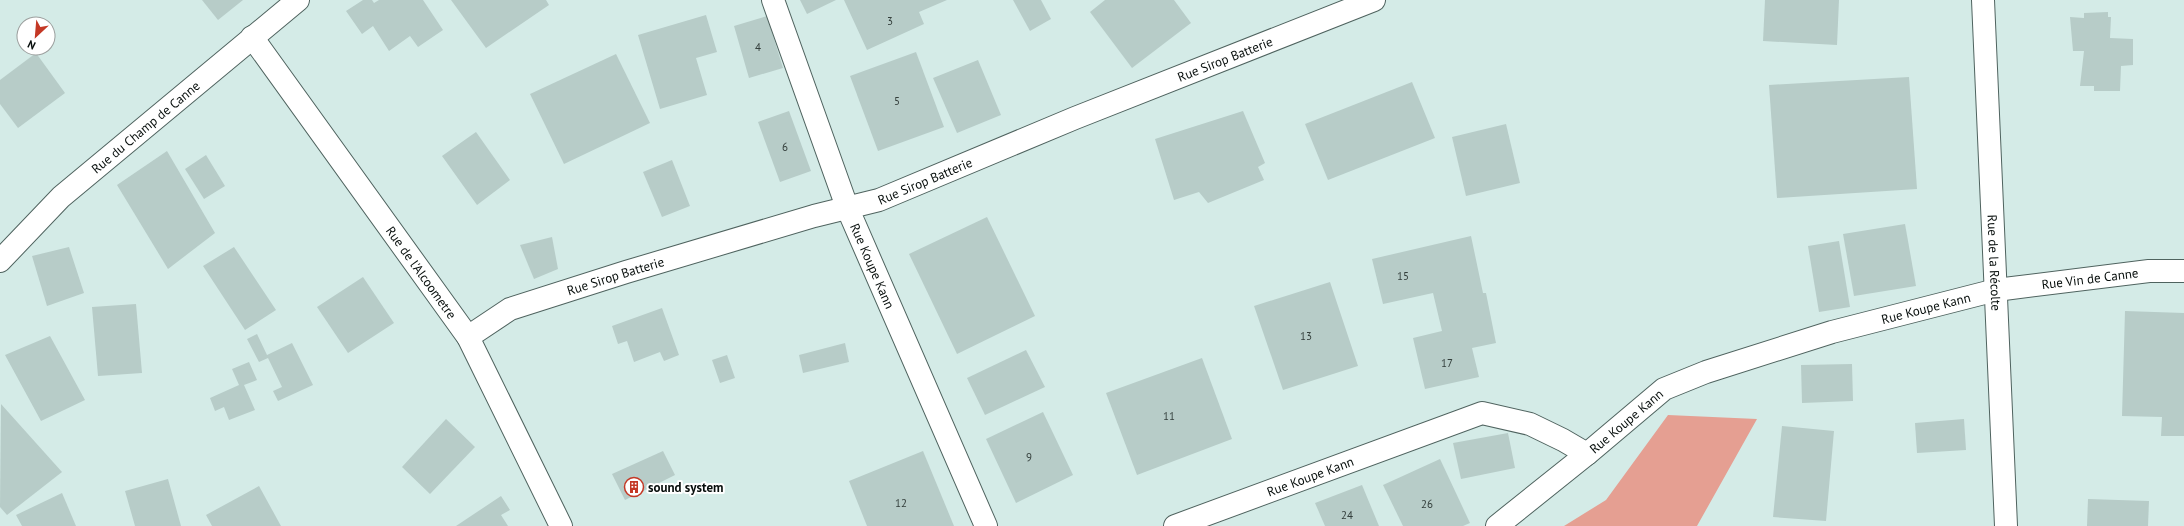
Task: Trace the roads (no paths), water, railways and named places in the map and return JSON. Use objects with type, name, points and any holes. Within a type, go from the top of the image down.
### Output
[{"type":"street","name":"Rue du Champ de Canne","points":[[0,261],[61,197],[298,0]]},
{"type":"street","name":"Rue Koupe Kann","points":[[773,0],[847,207],[986,526]]},
{"type":"street","name":"Rue Sirop Batterie","points":[[468,337],[510,309],[626,272],[847,207],[879,200],[1075,118],[1374,0]]},
{"type":"street","name":"Rue de la Récolte","points":[[1983,0],[2006,526]]},
{"type":"street","name":"Rue de l'Alcoometre","points":[[252,37],[468,337],[561,526]]},
{"type":"street","name":"Rue Vin de Canne","points":[[1996,290],[2149,271],[2184,271]]},
{"type":"street","name":"Rue Koupe Kann","points":[[1175,526],[1482,413],[1530,424],[1563,440],[1587,454],[1664,389],[1706,372],[1832,332],[1996,290]]},
{"type":"street","points":[[1497,526],[1587,454]]},
{"type":"place","name":"sound system","points":[[634,487]]}]
